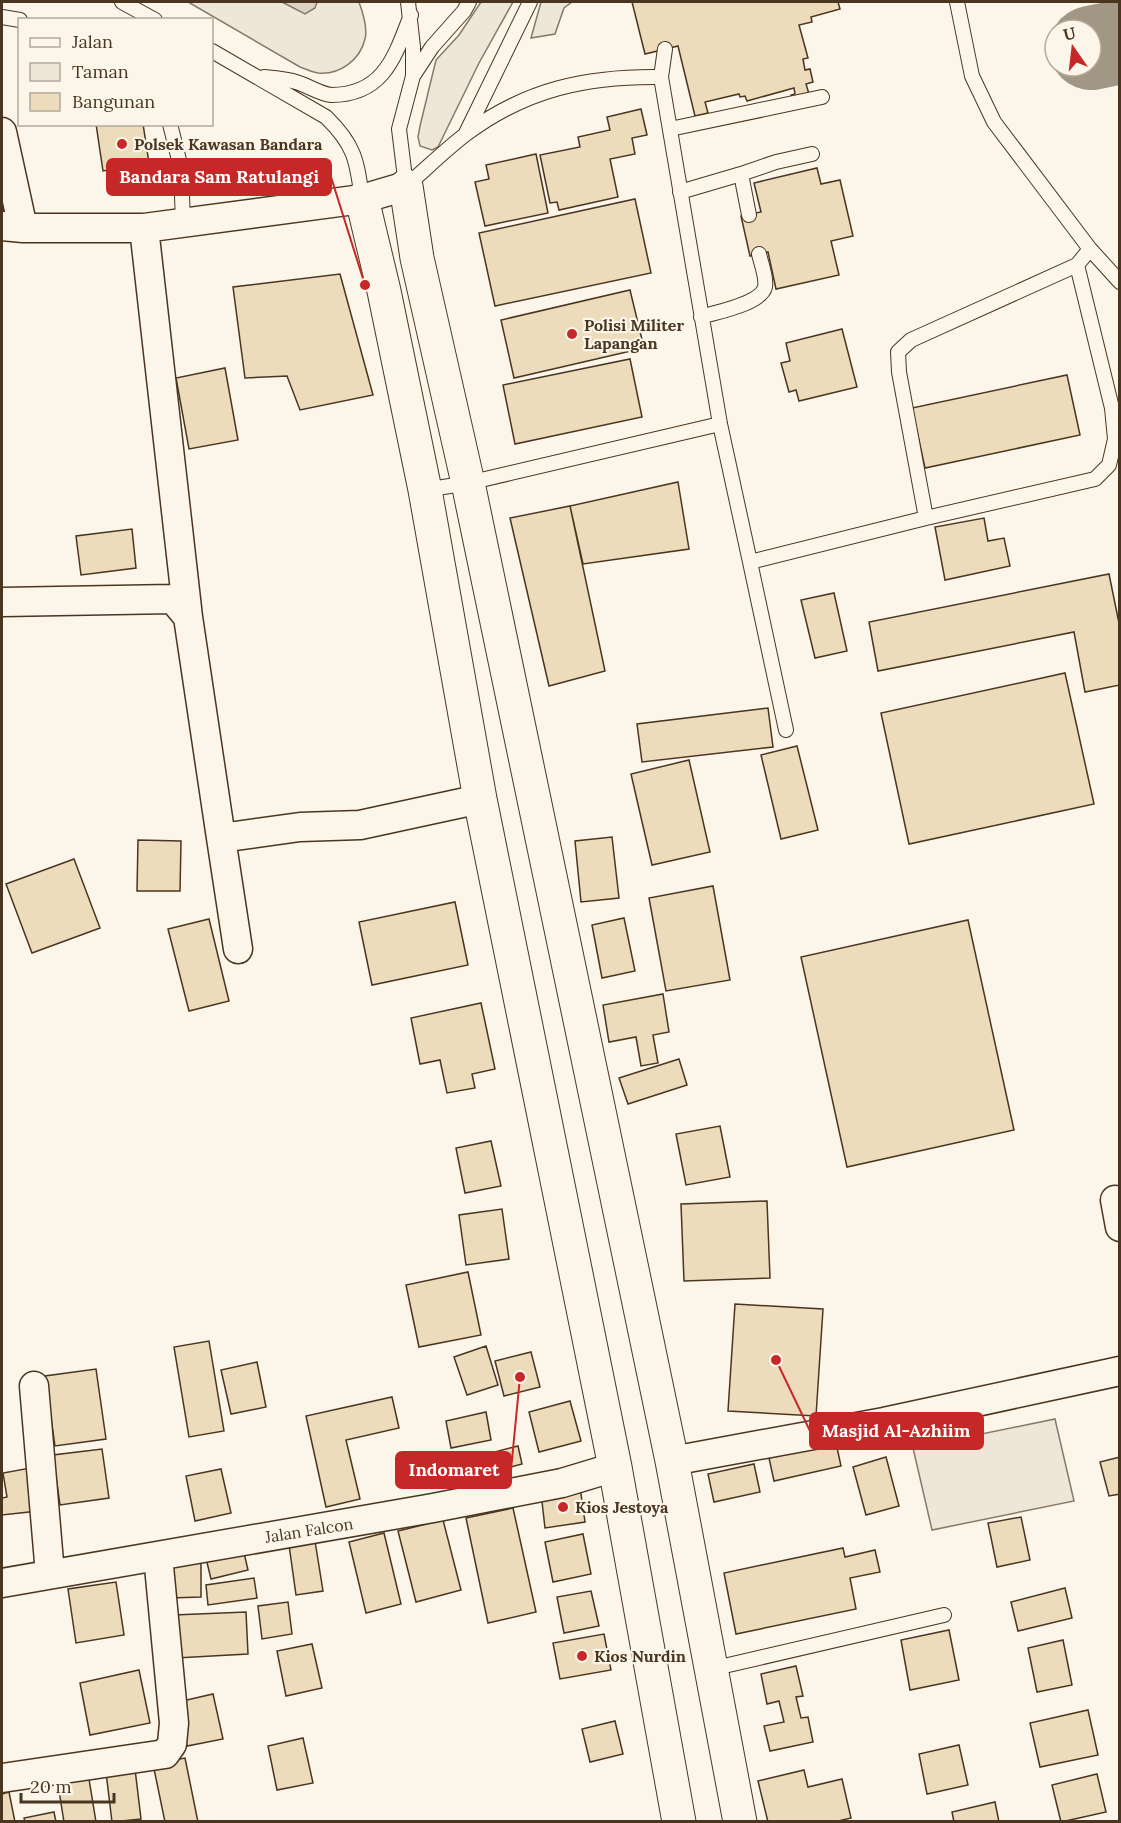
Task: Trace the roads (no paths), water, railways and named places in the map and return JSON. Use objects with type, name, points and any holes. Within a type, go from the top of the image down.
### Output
[{"type":"highway","points":[[406,186],[417,258],[468,483],[672,1461],[740,1821]]},
{"type":"highway","points":[[362,199],[384,291],[425,490],[480,799],[615,1467],[679,1821]]},
{"type":"street","points":[[2,132],[12,227],[144,228],[362,199],[406,186]]},
{"type":"street","points":[[144,228],[188,617],[238,950]]},
{"type":"street","points":[[2,602],[172,599],[188,617]]},
{"type":"street","points":[[221,838],[300,827],[360,825],[480,799]]},
{"type":"street","points":[[672,1461],[884,1422],[1119,1371]]},
{"type":"street","points":[[34,1386],[50,1574]]},
{"type":"street","name":"Jalan Falcon","points":[[2,1583],[445,1506],[562,1483],[615,1467]]},
{"type":"street","points":[[2,1778],[165,1754],[172,1744],[174,1723],[158,1556]]},
{"type":"lane","points":[[122,2],[151,18]]},
{"type":"lane","points":[[413,76],[432,47],[464,11],[469,2]]},
{"type":"lane","points":[[465,135],[530,2]]},
{"type":"lane","points":[[957,2],[972,76],[994,122],[1090,249],[1119,282]]},
{"type":"lane","points":[[406,186],[399,129],[413,76],[409,8]]},
{"type":"lane","points":[[257,76],[296,82],[330,95],[355,91],[379,79],[396,55],[409,8]]},
{"type":"lane","points":[[2,17],[18,20]]},
{"type":"lane","points":[[665,49],[661,77],[720,424],[786,730]]},
{"type":"lane","points":[[213,52],[326,117],[342,132],[353,151],[362,199]]},
{"type":"lane","points":[[406,186],[465,135],[511,105],[540,92],[571,84],[623,76],[661,77]]},
{"type":"lane","points":[[670,129],[822,97]]},
{"type":"lane","points":[[170,126],[181,168],[183,223]]},
{"type":"lane","points":[[680,192],[776,162],[812,154]]},
{"type":"lane","points":[[741,174],[749,214]]},
{"type":"lane","points":[[926,518],[899,372],[898,352],[911,340],[1077,265],[1090,249]]},
{"type":"lane","points":[[701,317],[759,297],[765,287],[759,254]]},
{"type":"lane","points":[[750,562],[1095,479],[1109,465],[1115,439],[1112,408],[1077,265]]},
{"type":"lane","points":[[425,490],[468,483],[720,424]]},
{"type":"lane","points":[[711,1669],[944,1615]]},
{"type":"place","name":"Polsek Kawasan Bandara","points":[[122,144]]},
{"type":"place","name":"Bandara Sam Ratulangi","points":[[365,285]]},
{"type":"place","name":"Polisi Militer Lapangan","points":[[572,334]]},
{"type":"place","name":"Masjid Al-Azhiim","points":[[776,1360]]},
{"type":"place","name":"Indomaret","points":[[520,1377]]},
{"type":"place","name":"Kios Jestoya","points":[[563,1507]]},
{"type":"place","name":"Kios Nurdin","points":[[582,1656]]}]
